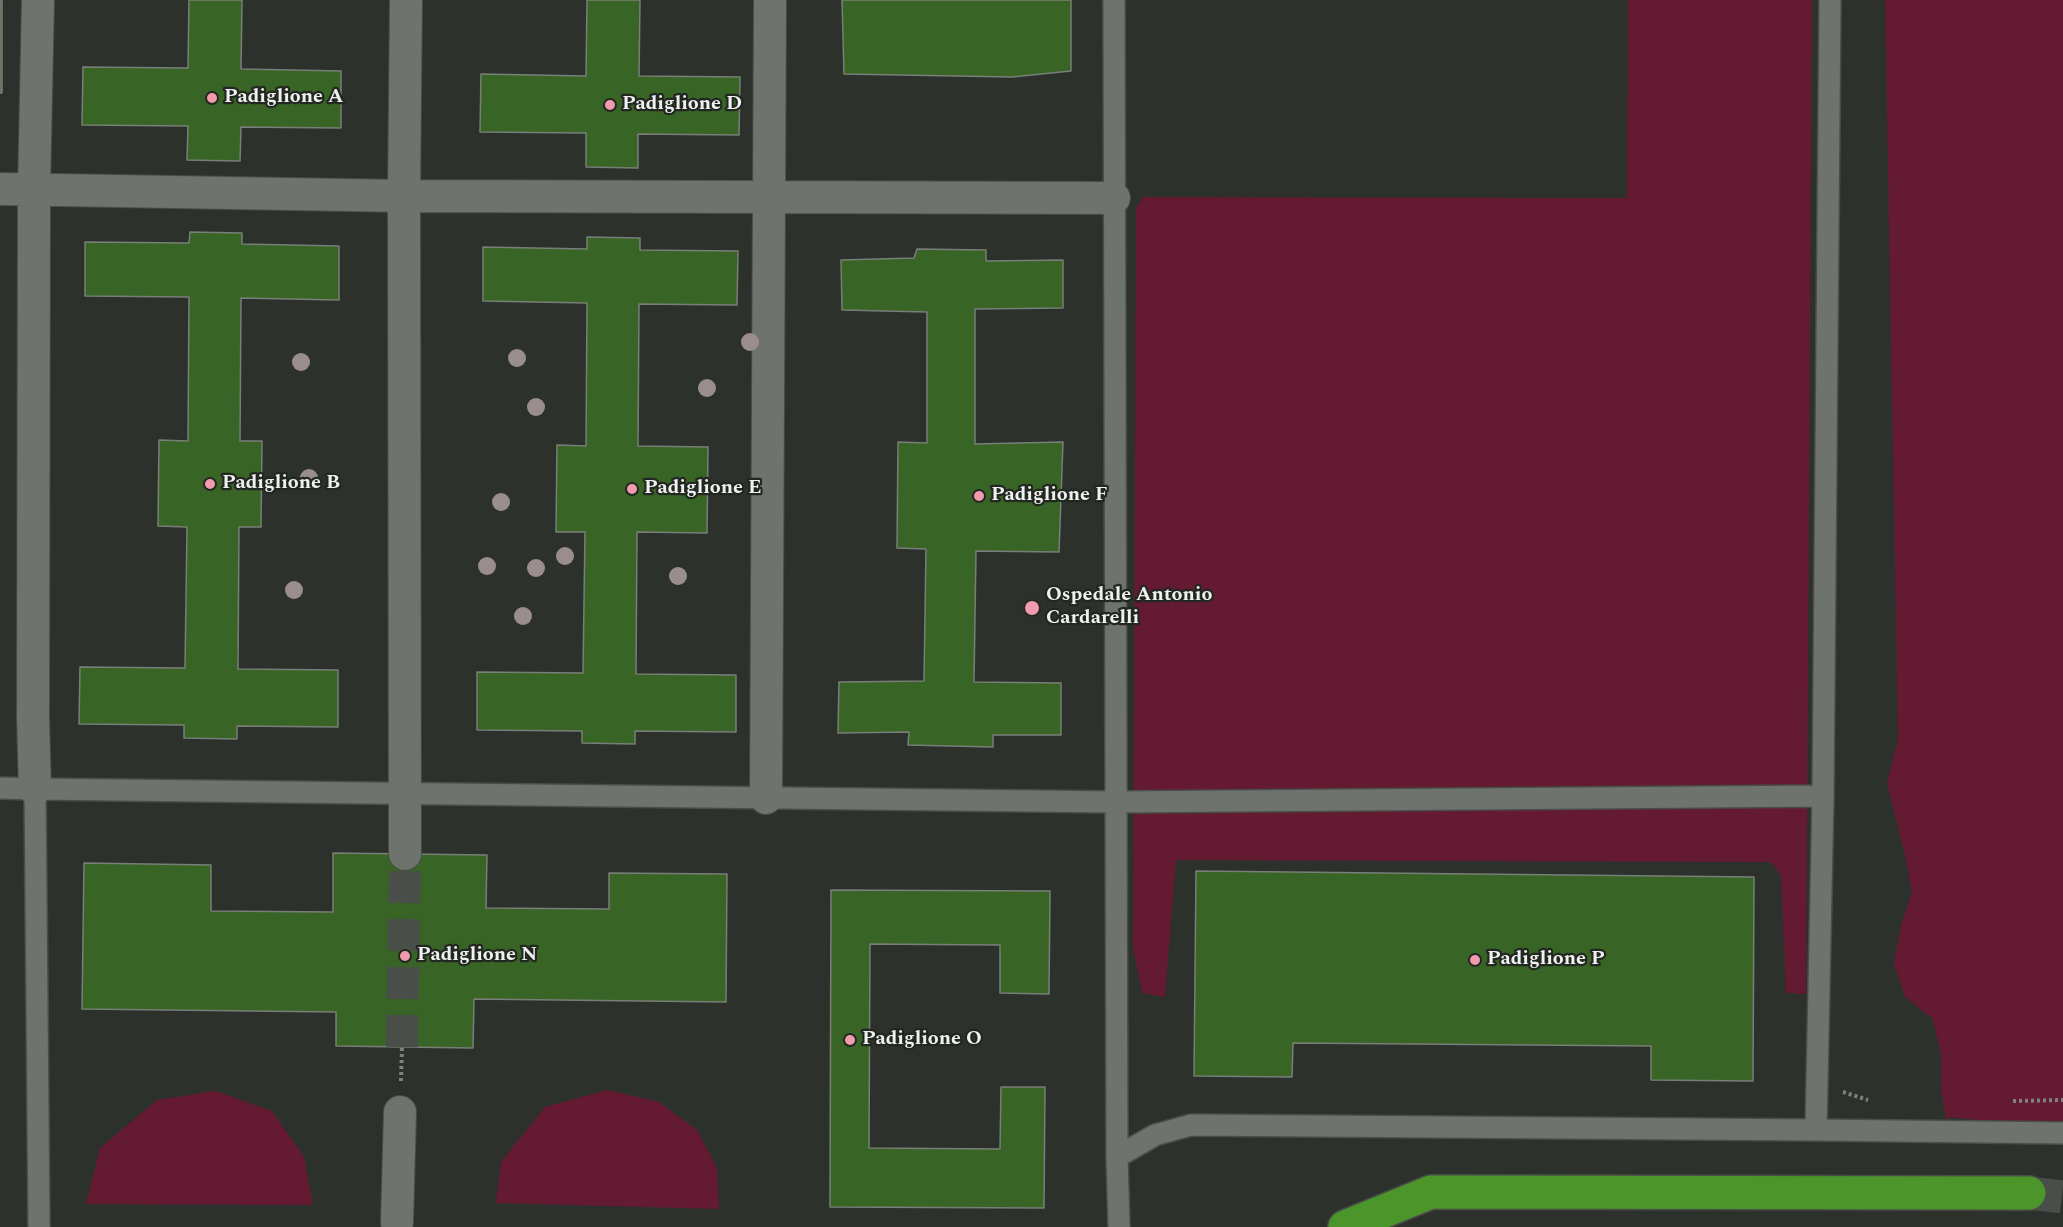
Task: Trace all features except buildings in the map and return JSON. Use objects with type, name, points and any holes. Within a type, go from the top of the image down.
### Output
[{"type":"highway","points":[[1345,1227],[1431,1192],[2030,1193]]},
{"type":"street","points":[[35,789],[33,718],[34,190],[38,0]]},
{"type":"street","points":[[405,854],[406,0]]},
{"type":"street","points":[[766,798],[770,0]]},
{"type":"street","points":[[0,189],[404,196],[1114,198]]},
{"type":"street","points":[[397,1222],[400,1112]]},
{"type":"lane","points":[[1114,0],[1119,1227]]},
{"type":"lane","points":[[1816,1130],[1823,796],[1830,0]]},
{"type":"lane","points":[[0,788],[1116,802],[1823,796]]},
{"type":"lane","points":[[35,789],[39,1227]]},
{"type":"lane","points":[[1117,1157],[1155,1135],[1191,1125],[2063,1133]]},
{"type":"path","points":[[1818,1084],[1871,1100]]},
{"type":"path","points":[[2004,1101],[2063,1100]]},
{"type":"shaded area","points":[[1628,0],[1812,0],[1806,994],[1786,993],[1781,875],[1771,862],[1176,860],[1165,997],[1142,993],[1133,947],[1136,209],[1143,197],[1627,198]]},
{"type":"shaded area","points":[[1885,0],[2063,0],[2063,1125],[2019,1124],[1948,1117],[1948,1129],[1941,1090],[1941,1054],[1933,1019],[1905,997],[1894,963],[1901,925],[1912,892],[1887,783],[1898,739]]},
{"type":"shaded area","points":[[607,1090],[659,1102],[697,1130],[717,1168],[719,1209],[496,1203],[501,1162],[545,1107]]},
{"type":"shaded area","points":[[215,1091],[272,1111],[304,1157],[313,1205],[86,1204],[100,1148],[157,1100]]},
{"type":"tunnel","points":[[402,1047],[405,854]]},
{"type":"tunnel","points":[[2029,1193],[2063,1197]]},
{"type":"place","name":"Padiglione A","points":[[212,98]]},
{"type":"place","name":"Padiglione D","points":[[610,105]]},
{"type":"place","name":"Padiglione B","points":[[210,484]]},
{"type":"place","name":"Padiglione E","points":[[632,489]]},
{"type":"place","name":"Padiglione F","points":[[979,496]]},
{"type":"place","name":"Ospedale Antonio Cardarelli","points":[[1032,608]]},
{"type":"place","name":"Padiglione N","points":[[405,956]]},
{"type":"place","name":"Padiglione P","points":[[1475,960]]},
{"type":"place","name":"Padiglione O","points":[[850,1040]]}]
